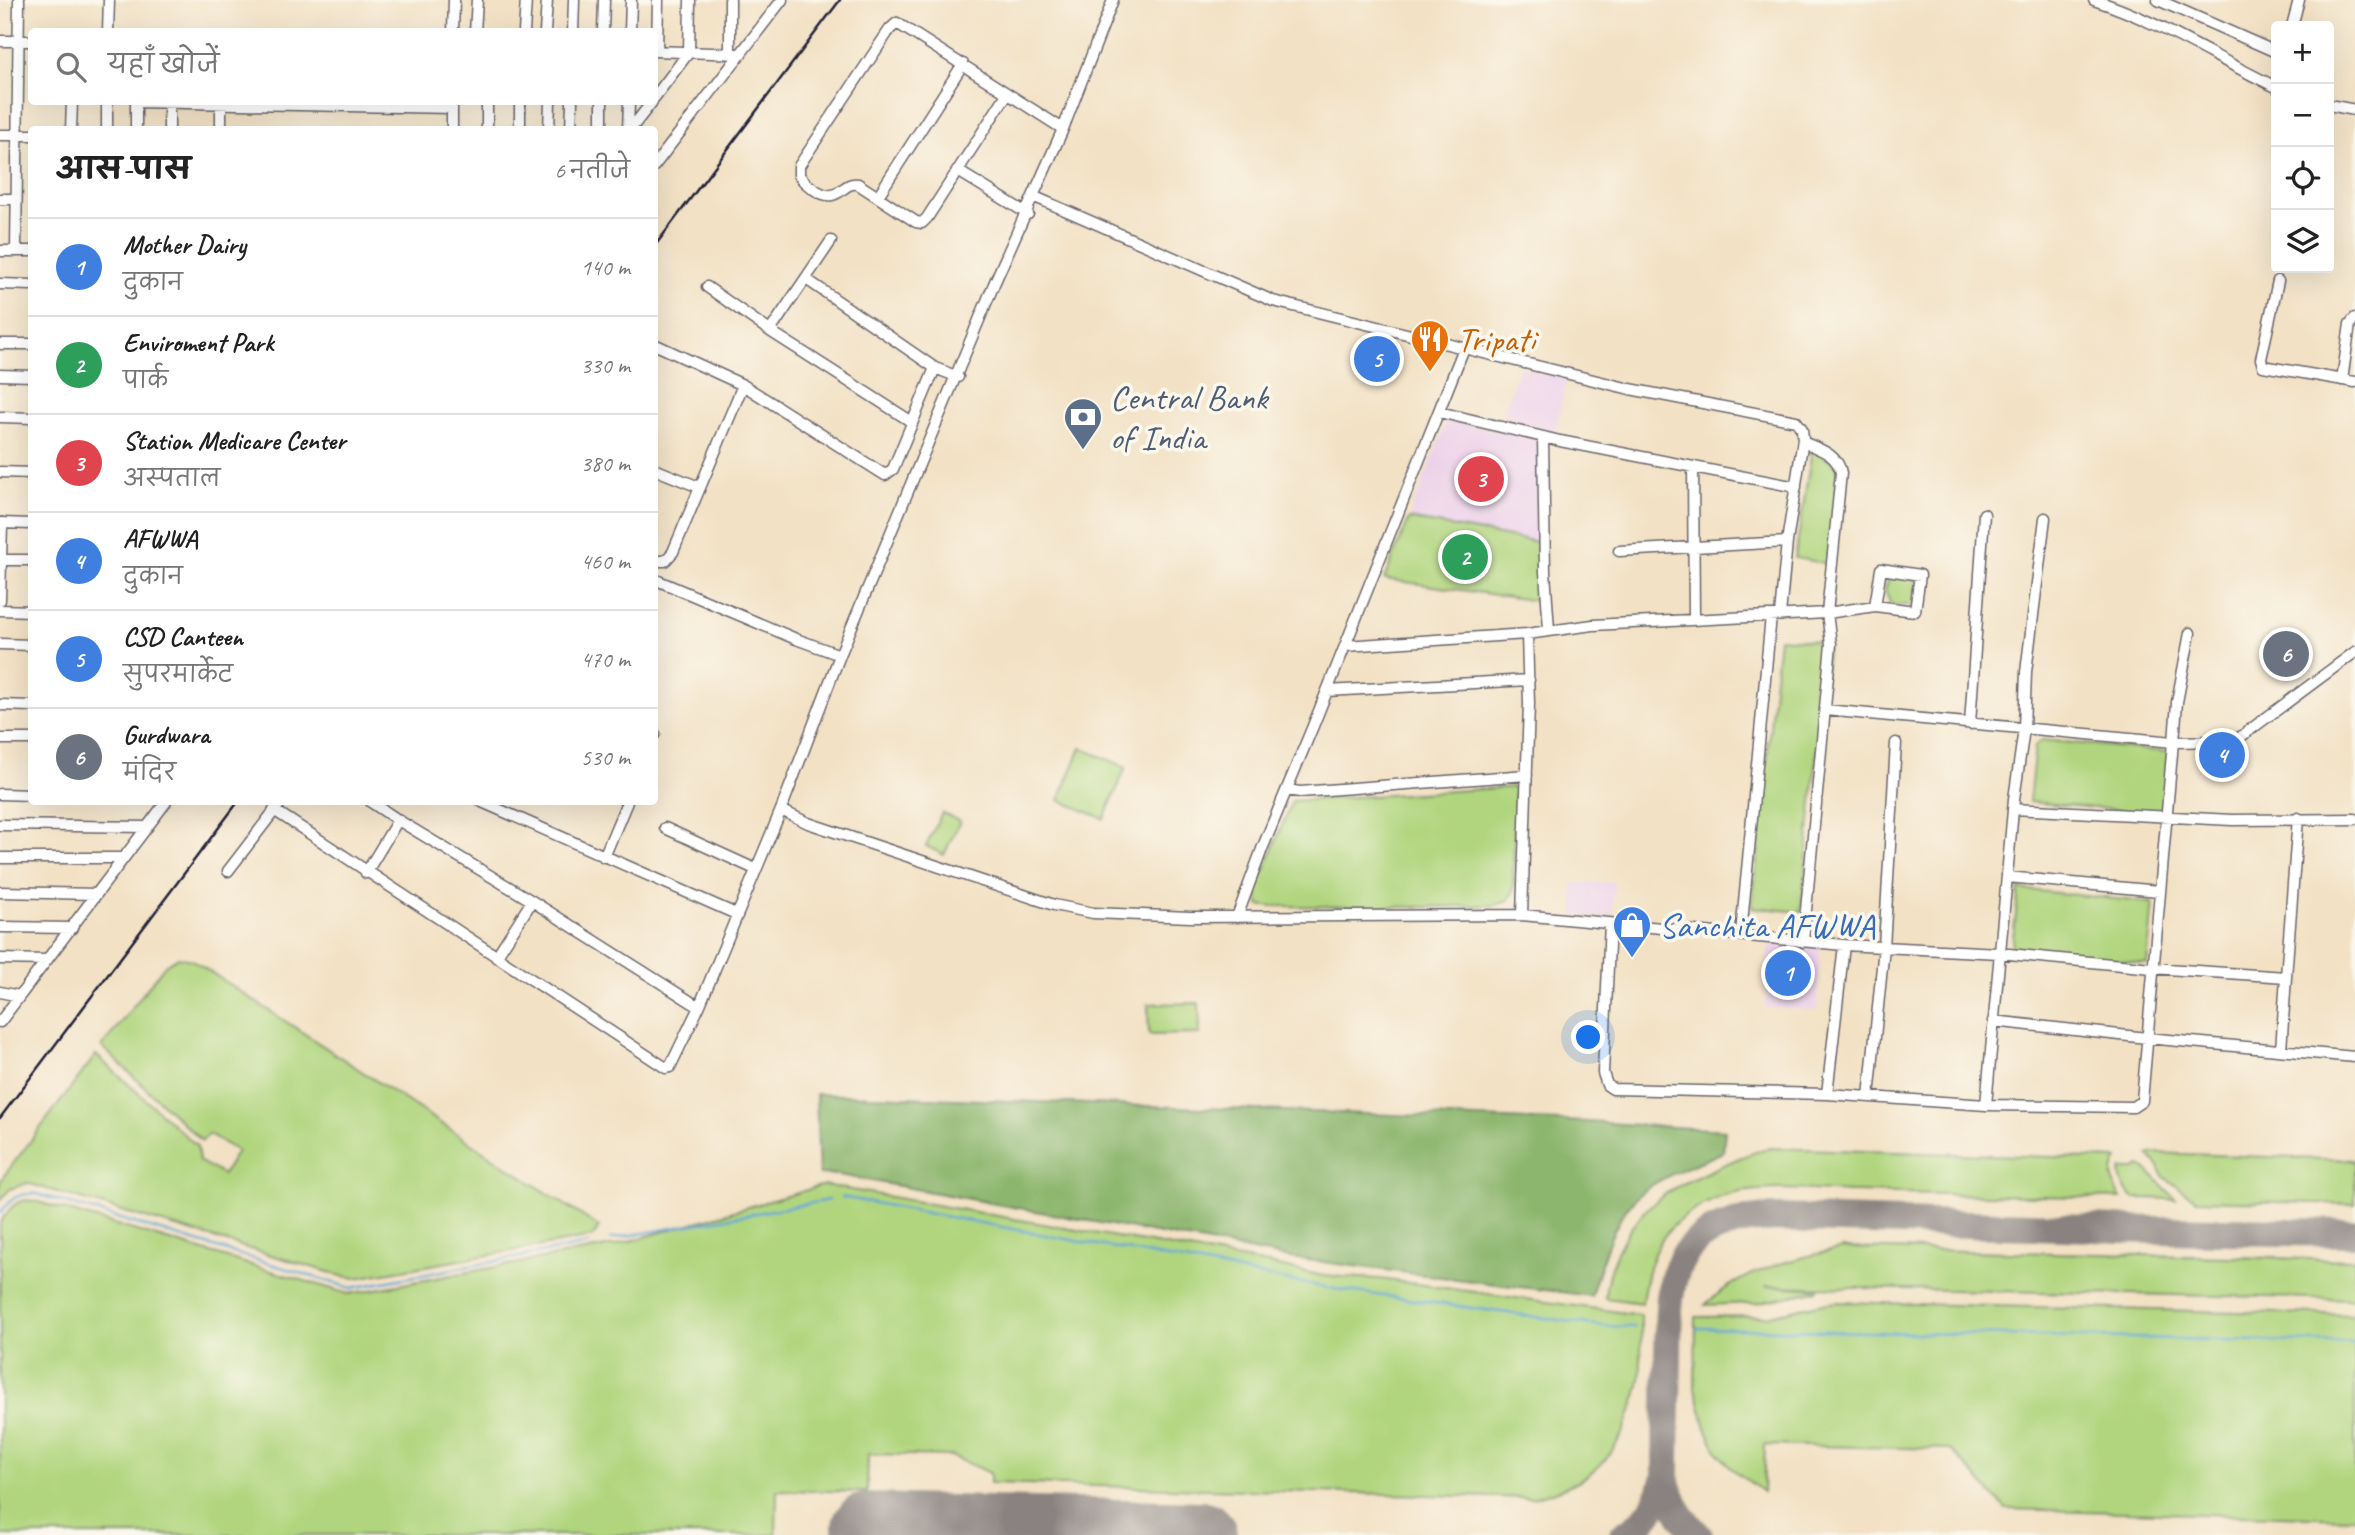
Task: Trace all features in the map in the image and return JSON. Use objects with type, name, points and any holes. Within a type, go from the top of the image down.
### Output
[{"type":"street","points":[[16,251],[19,0]]},
{"type":"street","points":[[108,28],[109,0]]},
{"type":"street","points":[[453,28],[454,0]]},
{"type":"street","points":[[475,28],[477,0]]},
{"type":"street","points":[[524,28],[526,0]]},
{"type":"street","points":[[545,28],[547,0]]},
{"type":"street","points":[[573,28],[575,0]]},
{"type":"street","points":[[603,28],[604,0]]},
{"type":"street","points":[[630,28],[631,0]]},
{"type":"street","points":[[657,28],[658,0]]},
{"type":"street","points":[[658,93],[689,52],[690,0]]},
{"type":"street","points":[[730,0],[735,53]]},
{"type":"street","points":[[658,160],[735,53],[782,0]]},
{"type":"street","points":[[228,871],[277,806],[366,873],[668,1068],[699,1007],[781,810],[840,655],[994,284],[1028,214],[1113,0]]},
{"type":"street","points":[[2094,0],[2125,10],[2166,29],[2271,84]]},
{"type":"street","points":[[2158,0],[2271,50]]},
{"type":"street","points":[[2293,21],[2299,0]]},
{"type":"street","points":[[1007,94],[922,223],[916,222],[878,196],[852,183],[833,195],[823,193],[800,177],[799,166],[895,23],[904,25],[1063,129]]},
{"type":"street","points":[[0,41],[28,41]]},
{"type":"street","points":[[658,51],[735,53]]},
{"type":"street","points":[[878,196],[962,64]]},
{"type":"street","points":[[71,126],[72,105]]},
{"type":"street","points":[[107,105],[107,126]]},
{"type":"street","points":[[136,105],[136,126]]},
{"type":"street","points":[[169,105],[169,126]]},
{"type":"street","points":[[221,105],[221,126]]},
{"type":"street","points":[[452,105],[452,126]]},
{"type":"street","points":[[487,105],[487,126]]},
{"type":"street","points":[[520,105],[520,126]]},
{"type":"street","points":[[549,126],[550,105]]},
{"type":"street","points":[[571,126],[572,105]]},
{"type":"street","points":[[602,105],[602,126]]},
{"type":"street","points":[[629,105],[629,126]]},
{"type":"street","points":[[632,126],[649,105]]},
{"type":"street","points":[[2334,106],[2355,110]]},
{"type":"street","points":[[0,135],[28,135]]},
{"type":"street","points":[[958,171],[1028,214]]},
{"type":"street","points":[[1034,197],[1273,301],[1630,388],[1789,419],[1799,424],[1803,442],[1776,616],[1741,934]]},
{"type":"street","points":[[0,199],[16,199]]},
{"type":"street","points":[[770,331],[831,241]]},
{"type":"street","points":[[0,251],[28,251]]},
{"type":"street","points":[[806,279],[935,368],[957,377]]},
{"type":"street","points":[[2278,281],[2261,359],[2263,366],[2355,382]]},
{"type":"street","points":[[0,284],[28,285]]},
{"type":"street","points":[[707,287],[912,422]]},
{"type":"street","points":[[2342,380],[2350,324],[2355,317]]},
{"type":"street","points":[[0,344],[28,344]]},
{"type":"street","points":[[658,346],[743,385],[885,475],[893,469],[935,368]]},
{"type":"street","points":[[1237,917],[1464,348]]},
{"type":"street","points":[[0,375],[28,376]]},
{"type":"street","points":[[658,561],[666,561],[673,552],[743,385]]},
{"type":"street","points":[[1439,412],[1523,434],[1796,488]]},
{"type":"street","points":[[0,417],[28,418]]},
{"type":"street","points":[[1543,437],[1545,572],[1549,630]]},
{"type":"street","points":[[1803,442],[1830,455],[1840,468],[1827,613],[1832,644],[1803,942]]},
{"type":"street","points":[[1693,467],[1694,620]]},
{"type":"street","points":[[658,471],[699,487]]},
{"type":"street","points":[[0,472],[28,473]]},
{"type":"street","points":[[1970,724],[1984,514]]},
{"type":"street","points":[[1986,1105],[2013,809],[2024,729],[2026,672],[2045,518]]},
{"type":"street","points":[[0,600],[1,523],[28,524]]},
{"type":"street","points":[[1619,551],[1787,542]]},
{"type":"street","points":[[0,560],[28,560]]},
{"type":"street","points":[[1345,646],[1527,634],[1593,625],[1827,613],[1875,606],[1915,611],[1920,575],[1881,569],[1875,606]]},
{"type":"street","points":[[658,581],[840,655]]},
{"type":"street","points":[[0,610],[28,611]]},
{"type":"street","points":[[1610,923],[1602,1073],[1607,1085],[1613,1089],[1827,1094],[1986,1105],[2137,1106],[2143,1097],[2177,702],[2190,633]]},
{"type":"street","points":[[1522,915],[1529,680],[1527,634]]},
{"type":"street","points":[[0,644],[28,645]]},
{"type":"street","points":[[1825,710],[2174,742],[2223,741],[2239,738],[2355,652]]},
{"type":"street","points":[[1327,691],[1529,680]]},
{"type":"street","points":[[0,705],[28,706]]},
{"type":"street","points":[[0,739],[28,739]]},
{"type":"street","points":[[1869,1097],[1884,947],[1896,743]]},
{"type":"street","points":[[1287,790],[1300,792],[1527,775]]},
{"type":"street","points":[[0,794],[28,795]]},
{"type":"street","points":[[0,1022],[164,805]]},
{"type":"street","points":[[376,805],[699,1007]]},
{"type":"street","points":[[488,805],[736,914]]},
{"type":"street","points":[[618,805],[622,812]]},
{"type":"street","points":[[604,857],[626,805]]},
{"type":"street","points":[[2013,809],[2232,820],[2355,819]]},
{"type":"street","points":[[781,810],[808,823],[1054,905],[1083,912],[1237,917],[1522,915],[1803,942],[2000,953],[2152,968],[2286,977]]},
{"type":"street","points":[[2281,1050],[2298,818]]},
{"type":"street","points":[[366,873],[398,820]]},
{"type":"street","points":[[0,825],[147,827]]},
{"type":"street","points":[[666,828],[755,869]]},
{"type":"street","points":[[0,858],[123,858]]},
{"type":"street","points":[[2007,877],[2159,891]]},
{"type":"street","points":[[0,892],[96,894]]},
{"type":"street","points":[[496,957],[532,901]]},
{"type":"street","points":[[0,927],[72,928]]},
{"type":"street","points":[[1827,1094],[1844,945]]},
{"type":"street","points":[[0,959],[47,960]]},
{"type":"street","points":[[0,992],[19,996]]},
{"type":"street","points":[[1993,1020],[2147,1038],[2355,1057]]},
{"type":"shaded area","points":[[1519,367],[1567,378],[1555,433],[1502,415]]},
{"type":"shaded area","points":[[1447,420],[1538,439],[1538,542],[1409,519]]},
{"type":"shaded area","points":[[1614,882],[1612,918],[1574,915],[1573,883]]},
{"type":"shaded area","points":[[1768,945],[1820,948],[1817,1010],[1765,1008]]},
{"type":"green space","points":[[1812,450],[1831,461],[1838,470],[1830,564],[1795,558]]},
{"type":"green space","points":[[1409,519],[1538,542],[1538,601],[1384,579]]},
{"type":"green space","points":[[1889,577],[1918,578],[1913,605],[1891,605],[1885,590]]},
{"type":"green space","points":[[1779,638],[1828,642],[1801,912],[1752,907]]},
{"type":"green space","points":[[2042,740],[2168,752],[2162,814],[2029,802],[2035,746]]},
{"type":"green space","points":[[1081,748],[1126,767],[1104,819],[1059,800]]},
{"type":"green space","points":[[1515,787],[1513,892],[1508,901],[1496,905],[1429,907],[1260,906],[1256,891],[1292,801]]},
{"type":"green space","points":[[942,813],[960,821],[944,855],[926,846]]},
{"type":"green space","points":[[2019,889],[2153,903],[2147,964],[2012,947]]},
{"type":"green space","points":[[178,957],[192,960],[599,1227],[593,1237],[356,1278],[27,1183],[10,1189],[0,1200],[0,1181],[96,1055],[197,1146],[199,1161],[223,1175],[237,1151],[209,1134],[202,1141],[102,1047],[165,965]]},
{"type":"green space","points":[[1199,1003],[1200,1034],[1149,1035],[1148,1004]]},
{"type":"green space","points":[[816,1094],[1587,1122],[1725,1130],[1723,1152],[1649,1187],[1627,1208],[1611,1236],[1591,1296],[1291,1258],[839,1175],[819,1174]]},
{"type":"green space","points":[[1770,1148],[2118,1159],[2113,1178],[2121,1198],[1785,1189],[1733,1193],[1684,1216],[1662,1238],[1649,1267],[1642,1303],[1605,1298],[1610,1269],[1622,1242],[1650,1206],[1694,1178]]},
{"type":"green space","points":[[2154,1153],[2355,1160],[2355,1204],[2196,1200],[2163,1176],[2148,1155]]},
{"type":"green space","points":[[2141,1166],[2176,1199],[2133,1198],[2123,1185],[2121,1169]]},
{"type":"green space","points":[[824,1185],[1324,1276],[1380,1279],[1641,1315],[1639,1387],[1624,1430],[1606,1459],[1582,1479],[1532,1498],[990,1483],[990,1473],[951,1456],[868,1454],[867,1492],[777,1490],[776,1535],[0,1535],[0,1222],[18,1202],[35,1201],[349,1294],[617,1245]]},
{"type":"green space","points":[[1843,1248],[2355,1260],[2355,1299],[1765,1286],[1818,1289],[1757,1303],[1705,1305],[1735,1282],[1752,1274],[1788,1261]]},
{"type":"green space","points":[[1838,1302],[2355,1315],[2355,1518],[2006,1509],[1950,1449],[1765,1445],[1763,1492],[1730,1467],[1717,1451],[1706,1428],[1695,1388],[1696,1317],[1766,1316]]},
{"type":"waterway","points":[[0,1213],[16,1198],[25,1194],[37,1194],[351,1288],[589,1244]]},
{"type":"waterway","points":[[842,1197],[1334,1289],[1602,1326],[1635,1327]]},
{"type":"waterway","points":[[610,1239],[829,1200]]},
{"type":"waterway","points":[[1697,1328],[2355,1343]]},
{"type":"taxiway","points":[[1699,1535],[1678,1510],[1666,1478],[1670,1295],[1677,1270],[1690,1248],[1700,1239],[1724,1226],[1777,1218],[2155,1230],[2355,1233]]},
{"type":"taxiway","points":[[1623,1535],[1645,1518],[1659,1496],[1666,1478]]},
{"type":"taxiway","points":[[948,1535],[963,1531],[994,1530]]},
{"type":"taxiway","points":[[1037,1531],[1056,1535]]},
{"type":"taxiway","points":[[1112,1535],[1125,1533]]},
{"type":"runway","points":[[866,1527],[1203,1535]]},
{"type":"railway","points":[[658,242],[840,0]]},
{"type":"railway","points":[[0,1118],[236,805]]},
{"type":"place","name":"CSD Canteen","points":[[1377,359]]},
{"type":"place","name":"Tripati","points":[[1430,373]]},
{"type":"place","name":"Central Bank of India","points":[[1083,451]]},
{"type":"place","name":"Station Medicare Center","points":[[1481,479]]},
{"type":"place","name":"Enviroment Park","points":[[1465,557]]},
{"type":"place","name":"Gurdwara","points":[[2286,654]]},
{"type":"place","name":"AFWWA","points":[[2222,755]]},
{"type":"place","name":"Sanchita AFWWA","points":[[1632,959]]},
{"type":"place","name":"Mother Dairy","points":[[1788,973]]}]
